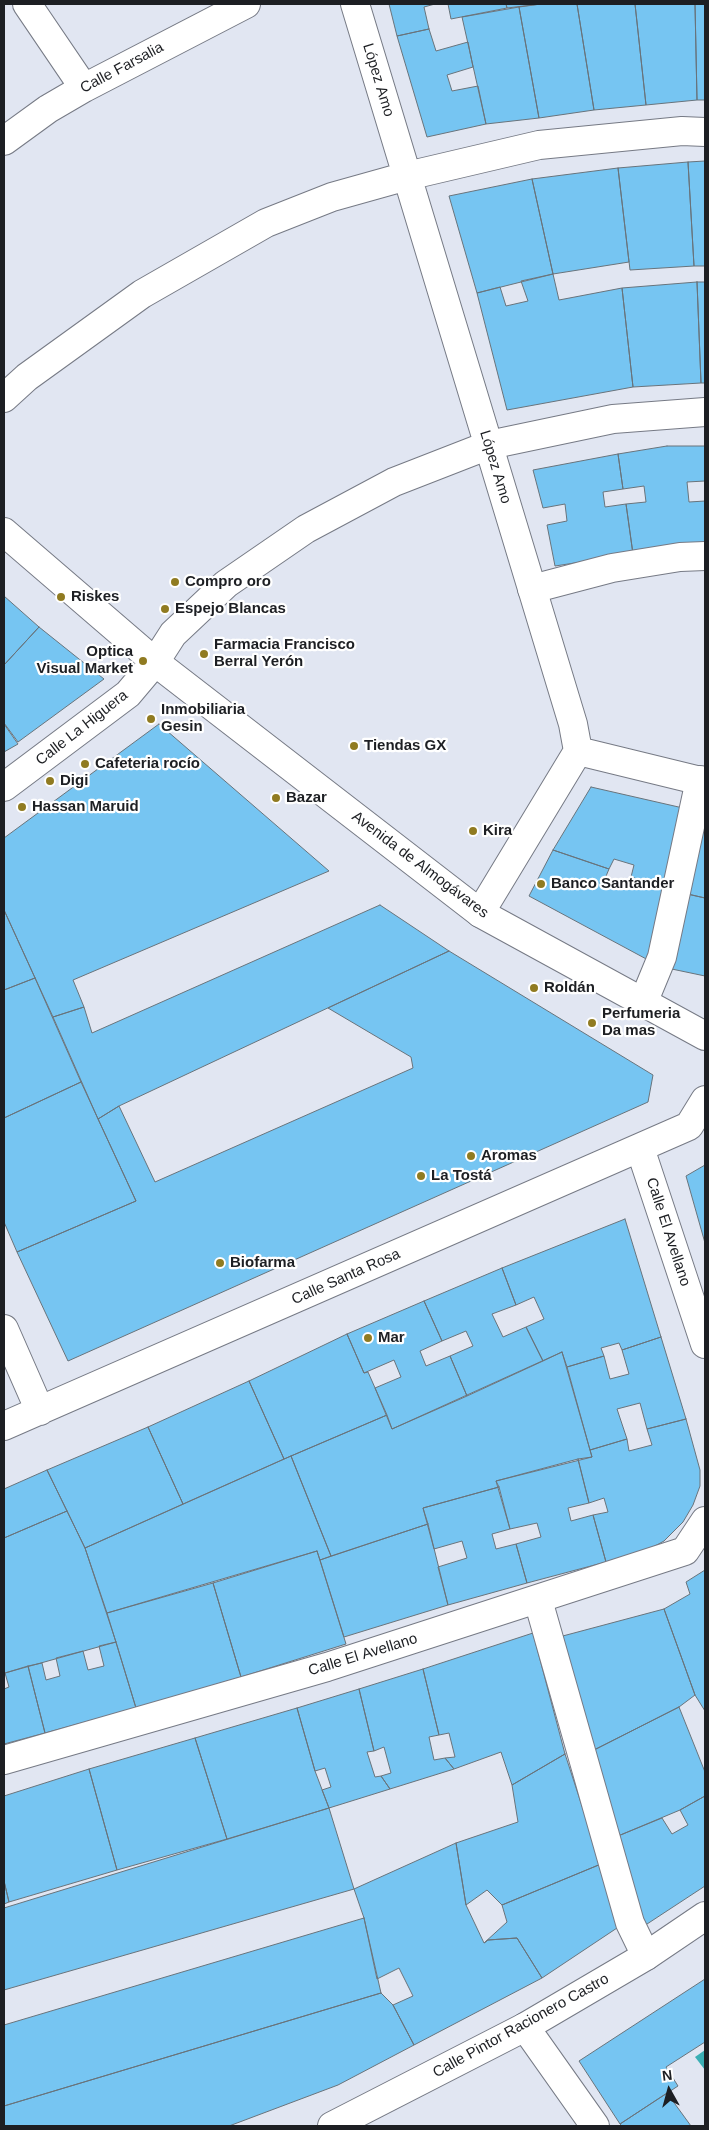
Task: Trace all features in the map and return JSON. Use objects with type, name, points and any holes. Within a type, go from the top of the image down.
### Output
[{"type":"street","points":[[26,4],[84,88]]},
{"type":"street","name":"Calle Farsalia","points":[[4,141],[48,109],[84,88],[246,4]]},
{"type":"street","name":"López Amo","points":[[355,4],[573,724],[578,751]]},
{"type":"street","points":[[4,398],[27,377],[142,294],[266,223],[332,197],[408,176],[539,145],[682,131],[705,132]]},
{"type":"street","name":"Calle La Higuera","points":[[4,787],[128,694],[155,662],[173,634],[226,584],[306,529],[394,482],[489,445],[613,419],[705,412]]},
{"type":"street","name":"Avenida de Almogávares","points":[[4,532],[155,662],[480,913],[705,1036]]},
{"type":"street","points":[[532,589],[612,568],[680,557],[705,556]]},
{"type":"street","points":[[480,913],[578,751],[703,781],[662,957],[643,1003]]},
{"type":"street","name":"Calle Santa Rosa","points":[[4,1426],[640,1148],[697,1121],[705,1100]]},
{"type":"street","name":"Calle El Avellano","points":[[640,1148],[705,1344]]},
{"type":"street","points":[[4,1329],[40,1411]]},
{"type":"street","name":"Calle El Avellano","points":[[4,1760],[327,1667],[685,1551],[705,1521]]},
{"type":"street","points":[[538,1600],[630,1923],[646,1956]]},
{"type":"street","name":"Calle Pintor Racionero Castro","points":[[332,2126],[525,2027],[646,1956],[705,1916]]},
{"type":"street","points":[[525,2027],[595,2126]]},
{"type":"water","points":[[705,2050],[705,2070],[695,2057]]},
{"type":"building","points":[[389,4],[435,4],[424,7],[429,29],[397,36]]},
{"type":"building","points":[[448,4],[506,4],[507,8],[451,19]]},
{"type":"building","points":[[506,4],[541,4],[507,8]]},
{"type":"building","points":[[541,4],[577,4],[594,110],[539,118],[519,7]]},
{"type":"building","points":[[577,4],[635,4],[646,105],[594,110]]},
{"type":"building","points":[[635,4],[695,4],[697,100],[646,105]]},
{"type":"building","points":[[695,4],[705,4],[705,100],[697,100]]},
{"type":"building","points":[[519,7],[539,118],[486,124],[462,17]]},
{"type":"building","points":[[429,29],[436,51],[468,42],[473,67],[447,75],[452,91],[478,86],[486,124],[427,137],[397,36]]},
{"type":"building","points":[[705,161],[705,266],[694,266],[688,162]]},
{"type":"building","points":[[688,162],[694,266],[630,270],[618,168]]},
{"type":"building","points":[[618,168],[629,262],[553,274],[532,179]]},
{"type":"building","points":[[532,179],[553,274],[477,293],[449,196]]},
{"type":"building","points":[[553,274],[559,300],[622,288],[633,387],[507,410],[477,293],[500,287],[506,306],[528,301],[521,281]]},
{"type":"building","points":[[697,282],[705,282],[705,383],[701,383]]},
{"type":"building","points":[[697,282],[701,383],[633,387],[622,288]]},
{"type":"building","points":[[667,446],[705,446],[705,481],[687,482],[689,502],[705,501],[705,543],[633,554],[626,504],[646,502],[644,486],[623,489],[618,454]]},
{"type":"building","points":[[618,454],[623,489],[603,492],[605,507],[626,504],[633,554],[555,566],[547,525],[567,521],[565,504],[543,508],[533,470]]},
{"type":"building","points":[[4,596],[39,627],[4,665]]},
{"type":"building","points":[[39,627],[104,679],[18,742],[4,723],[4,665]]},
{"type":"building","points":[[4,724],[18,744],[4,752]]},
{"type":"building","points":[[159,724],[329,871],[73,980],[84,1007],[53,1017],[4,910],[4,838]]},
{"type":"building","points":[[591,787],[683,808],[665,889],[631,877],[634,865],[614,859],[609,869],[553,850]]},
{"type":"building","points":[[705,808],[705,898],[683,893]]},
{"type":"building","points":[[553,850],[609,869],[604,881],[627,889],[631,877],[665,889],[650,961],[529,896]]},
{"type":"building","points":[[683,893],[705,898],[705,976],[667,968]]},
{"type":"building","points":[[380,905],[449,951],[119,1106],[98,1119],[53,1017],[84,1007],[92,1033]]},
{"type":"building","points":[[4,910],[35,978],[4,990]]},
{"type":"building","points":[[449,951],[653,1075],[648,1102],[68,1361],[17,1252],[136,1201],[98,1119],[119,1106],[155,1182],[413,1068],[411,1057],[328,1008]]},
{"type":"building","points":[[35,978],[81,1082],[4,1118],[4,990]]},
{"type":"building","points":[[81,1082],[136,1201],[17,1252],[4,1222],[4,1118]]},
{"type":"building","points":[[705,1165],[705,1243],[686,1176]]},
{"type":"building","points":[[625,1219],[661,1337],[622,1350],[619,1343],[601,1348],[604,1356],[567,1367],[562,1352],[543,1361],[526,1327],[544,1319],[534,1297],[516,1305],[502,1268]]},
{"type":"building","points":[[502,1268],[516,1305],[492,1314],[503,1337],[526,1327],[543,1361],[467,1396],[450,1356],[473,1346],[466,1331],[442,1341],[424,1301]]},
{"type":"building","points":[[424,1301],[442,1341],[420,1351],[426,1366],[450,1356],[467,1396],[392,1429],[375,1388],[401,1377],[394,1360],[364,1373],[347,1334]]},
{"type":"building","points":[[347,1334],[364,1373],[368,1372],[387,1415],[284,1459],[249,1381]]},
{"type":"building","points":[[661,1337],[686,1419],[647,1429],[640,1403],[617,1409],[627,1439],[590,1450],[567,1367],[604,1356],[610,1379],[629,1374],[622,1350]]},
{"type":"building","points":[[562,1352],[592,1457],[496,1481],[499,1487],[423,1508],[428,1524],[331,1556],[291,1456],[387,1415],[392,1429]]},
{"type":"building","points":[[249,1381],[284,1459],[183,1504],[148,1427]]},
{"type":"building","points":[[686,1419],[700,1470],[700,1486],[693,1505],[683,1522],[664,1541],[644,1552],[606,1562],[593,1515],[608,1512],[604,1498],[589,1503],[578,1459],[592,1457],[590,1450],[627,1439],[629,1451],[652,1445],[647,1429]]},
{"type":"building","points":[[148,1427],[183,1504],[85,1548],[47,1470]]},
{"type":"building","points":[[291,1456],[331,1556],[320,1560],[317,1551],[107,1613],[85,1548]]},
{"type":"building","points":[[578,1459],[589,1503],[568,1508],[571,1521],[593,1515],[606,1562],[527,1583],[516,1544],[541,1537],[537,1523],[510,1529],[496,1481]]},
{"type":"building","points":[[47,1470],[67,1511],[4,1538],[4,1489]]},
{"type":"building","points":[[499,1487],[510,1529],[492,1534],[496,1549],[516,1544],[527,1583],[448,1605],[438,1567],[467,1558],[462,1541],[434,1549],[423,1508]]},
{"type":"building","points":[[67,1511],[85,1548],[116,1642],[5,1673],[4,1675],[4,1538]]},
{"type":"building","points":[[428,1524],[448,1605],[344,1637],[320,1560]]},
{"type":"building","points":[[317,1551],[346,1644],[241,1677],[213,1583]]},
{"type":"building","points":[[705,1570],[705,1711],[695,1695],[664,1609],[690,1594],[686,1582]]},
{"type":"building","points":[[213,1583],[241,1677],[136,1708],[107,1613]]},
{"type":"building","points":[[664,1609],[695,1695],[679,1707],[594,1750],[559,1637]]},
{"type":"building","points":[[533,1633],[565,1754],[512,1785],[501,1752],[454,1769],[445,1758],[455,1757],[449,1733],[439,1735],[423,1669]]},
{"type":"building","points":[[116,1642],[136,1708],[45,1733],[28,1666],[42,1663],[46,1680],[60,1676],[56,1658],[83,1651],[88,1670],[104,1666],[99,1646]]},
{"type":"building","points":[[28,1666],[45,1733],[4,1744],[4,1689],[9,1687],[5,1673]]},
{"type":"building","points":[[423,1669],[439,1735],[429,1737],[434,1760],[445,1758],[454,1769],[390,1789],[381,1776],[391,1773],[384,1747],[374,1751],[359,1689]]},
{"type":"building","points":[[359,1689],[374,1751],[367,1752],[375,1777],[381,1776],[390,1789],[329,1808],[322,1790],[331,1787],[325,1768],[315,1771],[297,1708]]},
{"type":"building","points":[[679,1707],[705,1772],[705,1796],[680,1810],[618,1836],[594,1750]]},
{"type":"building","points":[[297,1708],[315,1771],[329,1808],[227,1839],[195,1738]]},
{"type":"building","points":[[195,1738],[227,1839],[117,1870],[89,1769]]},
{"type":"building","points":[[565,1754],[601,1864],[502,1905],[487,1890],[466,1905],[456,1843],[518,1822],[512,1785]]},
{"type":"building","points":[[89,1769],[117,1870],[9,1902],[4,1881],[4,1796]]},
{"type":"building","points":[[705,1796],[705,1886],[644,1926],[618,1836],[662,1818],[672,1834],[688,1825],[680,1810]]},
{"type":"building","points":[[329,1808],[354,1889],[4,1990],[4,1908]]},
{"type":"building","points":[[456,1843],[466,1905],[484,1943],[488,1940],[517,1938],[542,1978],[414,2045],[393,2005],[413,1996],[399,1968],[377,1979],[364,1918],[354,1889]]},
{"type":"building","points":[[601,1864],[617,1928],[542,1978],[517,1938],[488,1940],[484,1943],[507,1922],[502,1905]]},
{"type":"building","points":[[4,1881],[9,1902],[4,1904]]},
{"type":"building","points":[[364,1918],[381,1993],[4,2106],[4,2025]]},
{"type":"building","points":[[705,1979],[705,2042],[666,2067],[678,2086],[620,2124],[579,2061]]},
{"type":"building","points":[[381,1993],[393,2005],[414,2045],[338,2085],[229,2126],[4,2126],[4,2106]]},
{"type":"building","points":[[667,2093],[691,2126],[622,2126],[620,2124]]},
{"type":"place","name":"Compro oro","points":[[175,582]]},
{"type":"place","name":"Riskes","points":[[61,597]]},
{"type":"place","name":"Espejo Blancas","points":[[165,609]]},
{"type":"place","name":"Farmacia Francisco Berral Yerón","points":[[204,654]]},
{"type":"place","name":"Optica Visual Market","points":[[143,661]]},
{"type":"place","name":"Inmobiliaria Gesin","points":[[151,719]]},
{"type":"place","name":"Tiendas GX","points":[[354,746]]},
{"type":"place","name":"Cafeteria rocío","points":[[85,764]]},
{"type":"place","name":"Digi","points":[[50,781]]},
{"type":"place","name":"Bazar","points":[[276,798]]},
{"type":"place","name":"Hassan Maruid","points":[[22,807]]},
{"type":"place","name":"Kira","points":[[473,831]]},
{"type":"place","name":"Banco Santander","points":[[541,884]]},
{"type":"place","name":"Roldán","points":[[534,988]]},
{"type":"place","name":"Perfumeria Da mas","points":[[592,1023]]},
{"type":"place","name":"Aromas","points":[[471,1156]]},
{"type":"place","name":"La Tostá","points":[[421,1176]]},
{"type":"place","name":"Biofarma","points":[[220,1263]]},
{"type":"place","name":"Mar","points":[[368,1338]]}]
